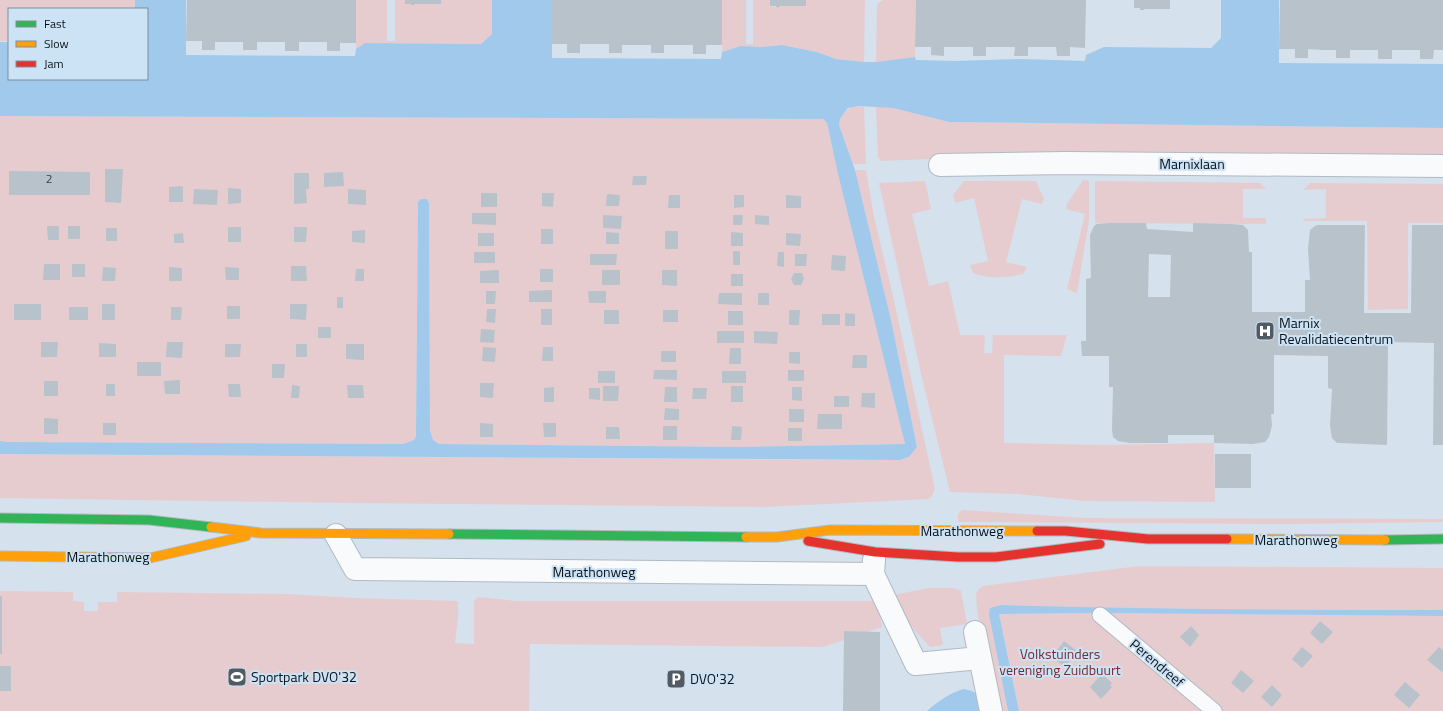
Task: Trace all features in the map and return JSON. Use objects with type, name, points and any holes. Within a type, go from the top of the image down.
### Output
[{"type":"main road","name":"Marathonweg","points":[[0,518],[149,520],[261,533],[336,535],[777,536],[830,530],[1066,531],[1148,539],[1443,539]]},
{"type":"main road","name":"Marathonweg","points":[[0,556],[150,558],[261,533]]},
{"type":"main road","name":"Marathonweg","points":[[777,536],[875,552],[958,557],[996,557],[1070,547],[1148,539]]},
{"type":"street","name":"Marnixlaan","points":[[940,166],[1073,163],[1443,166]]},
{"type":"street","name":"Marathonweg","points":[[336,535],[355,569],[873,574]]},
{"type":"street","points":[[875,552],[873,574],[916,664],[980,658]]},
{"type":"street","points":[[975,632],[991,711]]},
{"type":"lane","name":"Perendreef","points":[[1100,615],[1214,711]]},
{"type":"green space","points":[[0,0],[135,0],[135,8],[8,8],[8,41],[0,41]]},
{"type":"green space","points":[[356,0],[387,0],[387,41],[395,41],[395,0],[405,0],[411,5],[441,0],[492,0],[492,34],[481,44],[366,43],[356,49]]},
{"type":"green space","points":[[722,0],[746,0],[746,44],[753,44],[753,0],[770,0],[770,6],[779,8],[779,6],[806,6],[806,0],[865,0],[864,62],[836,59],[817,52],[782,45],[762,47],[741,46],[722,52]]},
{"type":"green space","points":[[883,0],[916,0],[915,57],[876,62],[877,4]]},
{"type":"green space","points":[[854,106],[864,107],[866,164],[853,164],[839,125],[840,119],[848,109]]},
{"type":"green space","points":[[876,106],[894,108],[949,122],[1443,128],[1443,156],[944,153],[929,159],[881,161],[878,157]]},
{"type":"green space","points":[[0,116],[823,119],[827,123],[838,174],[905,444],[741,447],[440,444],[433,440],[430,430],[429,203],[427,199],[421,199],[418,202],[416,436],[414,440],[403,444],[0,441]]},
{"type":"green space","points":[[855,170],[866,170],[874,217],[893,296],[935,489],[932,496],[928,499],[765,507],[0,498],[0,454],[817,460],[900,460],[909,457],[917,447],[891,320]]},
{"type":"green space","points":[[1083,180],[1089,181],[1089,220],[1077,293],[1067,289],[1085,214],[1066,209],[1067,204]]},
{"type":"green space","points":[[925,181],[931,209],[912,214],[929,286],[948,281],[960,335],[985,335],[984,353],[992,353],[993,335],[1067,335],[1061,356],[1004,355],[1004,443],[1102,445],[1214,443],[1215,502],[1085,501],[1018,494],[950,492],[922,378],[879,183]]},
{"type":"green space","points":[[964,181],[1036,181],[1044,199],[1042,204],[1022,199],[1006,262],[1027,267],[1023,274],[998,277],[973,273],[970,265],[988,261],[974,198],[955,203],[953,195]]},
{"type":"green space","points":[[1095,182],[1260,183],[1266,189],[1243,189],[1243,218],[1266,218],[1266,224],[1095,223]]},
{"type":"green space","points":[[1310,183],[1443,184],[1443,223],[1408,223],[1408,309],[1368,310],[1367,221],[1304,221],[1303,219],[1326,218],[1326,189],[1303,190]]},
{"type":"green space","points":[[962,510],[1084,518],[1443,519],[1443,522],[1289,524],[958,522],[958,514]]},
{"type":"green space","points":[[1139,566],[1443,568],[1443,610],[1222,609],[1001,605],[990,612],[1008,711],[999,711],[978,613],[976,600],[979,589],[983,586]]},
{"type":"green space","points":[[929,588],[954,588],[961,591],[967,624],[940,628],[943,645],[930,647],[898,612],[893,595]]},
{"type":"green space","points":[[0,591],[73,592],[73,601],[84,602],[84,611],[98,611],[98,602],[117,602],[117,592],[287,594],[355,598],[458,601],[455,643],[474,644],[474,601],[478,597],[516,601],[874,601],[878,605],[882,627],[823,647],[530,644],[529,711],[0,711]]},
{"type":"green space","name":"Volkstuinders vereniging Zuidbuurt","points":[[1101,613],[1443,616],[1443,711],[1019,711],[999,614]]},
{"type":"water","points":[[135,0],[186,0],[186,55],[355,56],[356,49],[365,43],[481,44],[492,34],[492,0],[552,0],[552,58],[721,59],[722,52],[741,46],[762,47],[782,45],[817,52],[836,59],[864,62],[915,57],[916,60],[955,61],[1022,59],[1085,61],[1086,55],[1104,47],[1211,48],[1221,38],[1221,0],[1279,0],[1279,63],[1443,64],[1443,128],[949,122],[893,108],[859,106],[848,108],[840,119],[839,125],[855,170],[891,320],[917,447],[909,457],[900,460],[0,454],[0,441],[403,444],[414,440],[416,436],[418,202],[421,199],[427,199],[429,203],[430,430],[433,440],[439,444],[741,447],[905,444],[838,174],[827,123],[823,119],[0,116],[0,42],[8,42],[8,80],[148,80],[148,8],[135,8]]},
{"type":"water","points":[[1001,605],[1222,609],[1443,610],[1443,616],[1101,613],[999,614],[1019,711],[1008,711],[989,614],[990,608]]},
{"type":"water","points":[[964,689],[972,691],[976,694],[979,711],[927,711],[954,692]]},
{"type":"building","points":[[187,0],[356,0],[356,43],[340,43],[340,51],[327,51],[327,42],[299,42],[299,51],[285,51],[285,42],[257,42],[257,50],[243,50],[243,42],[215,42],[215,50],[202,50],[202,41],[186,41]]},
{"type":"building","points":[[405,0],[441,0],[441,4],[411,5],[405,4]]},
{"type":"building","points":[[552,0],[722,0],[722,45],[706,45],[706,54],[693,54],[693,45],[664,45],[664,53],[651,53],[651,45],[622,45],[622,53],[609,53],[609,44],[580,44],[580,53],[567,53],[567,44],[552,44]]},
{"type":"building","points":[[770,0],[806,0],[806,6],[779,6],[779,8],[776,6],[770,6]]},
{"type":"building","points":[[916,0],[1086,0],[1085,48],[1070,47],[1070,56],[1057,56],[1056,47],[1028,47],[1028,56],[1014,56],[1015,47],[986,47],[986,56],[973,56],[973,47],[944,47],[944,56],[931,55],[931,47],[915,47]]},
{"type":"building","points":[[1134,0],[1170,0],[1170,9],[1140,10],[1140,8],[1134,8]]},
{"type":"building","points":[[1280,0],[1443,0],[1443,50],[1434,50],[1433,59],[1420,59],[1420,50],[1392,50],[1392,59],[1378,59],[1378,50],[1350,50],[1350,58],[1336,58],[1336,50],[1308,49],[1308,58],[1295,58],[1295,49],[1279,49]]},
{"type":"building","points":[[105,169],[123,169],[121,203],[105,202]]},
{"type":"building","points":[[9,171],[90,172],[90,195],[9,195]]},
{"type":"building","points":[[343,172],[344,186],[324,187],[324,173]]},
{"type":"building","points":[[294,173],[309,173],[309,189],[306,189],[307,203],[294,204]]},
{"type":"building","points":[[633,176],[647,176],[646,185],[632,185]]},
{"type":"building","points":[[183,186],[183,202],[169,202],[169,187]]},
{"type":"building","points":[[228,188],[241,189],[241,203],[228,204]]},
{"type":"building","points":[[194,189],[218,190],[217,205],[193,204]]},
{"type":"building","points":[[348,189],[366,190],[366,205],[348,204]]},
{"type":"building","points":[[481,193],[497,193],[497,207],[481,207]]},
{"type":"building","points":[[542,193],[554,193],[553,207],[542,206]]},
{"type":"building","points":[[607,194],[620,195],[619,206],[606,206]]},
{"type":"building","points":[[669,195],[680,195],[680,208],[668,208]]},
{"type":"building","points":[[734,195],[744,195],[744,207],[734,208]]},
{"type":"building","points":[[786,195],[801,196],[801,208],[786,208]]},
{"type":"building","points":[[472,213],[496,213],[496,225],[472,224]]},
{"type":"building","points":[[603,215],[622,216],[621,229],[603,228]]},
{"type":"building","points":[[733,215],[743,215],[742,225],[733,225]]},
{"type":"building","points":[[755,215],[769,216],[769,225],[755,224]]},
{"type":"building","name":"Marnix Revalidatiecentrum","points":[[1146,223],[1147,229],[1193,232],[1193,223],[1243,225],[1248,230],[1249,252],[1252,252],[1252,312],[1305,312],[1305,280],[1310,280],[1308,249],[1310,230],[1318,225],[1365,225],[1364,313],[1411,313],[1412,225],[1443,225],[1443,445],[1433,445],[1434,343],[1388,342],[1387,445],[1337,443],[1332,438],[1330,426],[1332,389],[1328,388],[1328,356],[1274,355],[1274,414],[1271,414],[1272,425],[1269,437],[1265,442],[1253,444],[1214,443],[1214,435],[1168,435],[1168,443],[1130,443],[1118,441],[1113,437],[1112,430],[1113,387],[1109,387],[1109,356],[1082,356],[1081,341],[1086,341],[1086,279],[1091,278],[1090,235],[1094,226],[1097,224]],"holes":[[[1149,254],[1171,255],[1170,297],[1148,297]]]},
{"type":"building","points":[[47,226],[59,226],[59,240],[48,240]]},
{"type":"building","points":[[68,226],[80,226],[80,239],[68,239]]},
{"type":"building","points":[[228,227],[241,227],[241,242],[228,242]]},
{"type":"building","points":[[294,227],[307,227],[306,242],[294,242]]},
{"type":"building","points":[[106,228],[117,228],[117,241],[106,241]]},
{"type":"building","points":[[541,229],[553,229],[553,244],[541,244]]},
{"type":"building","points":[[365,230],[365,243],[352,242],[352,231]]},
{"type":"building","points":[[665,231],[678,231],[678,249],[665,249]]},
{"type":"building","points":[[606,232],[619,233],[619,244],[606,244]]},
{"type":"building","points":[[731,232],[743,233],[743,246],[731,246]]},
{"type":"building","points":[[183,233],[184,243],[174,243],[174,234]]},
{"type":"building","points":[[478,233],[494,233],[494,246],[478,246]]},
{"type":"building","points":[[786,233],[801,234],[800,246],[786,245]]},
{"type":"building","points":[[733,251],[740,251],[740,265],[733,265]]},
{"type":"building","points":[[474,252],[495,252],[495,263],[474,263]]},
{"type":"building","points":[[778,252],[784,252],[784,267],[777,266]]},
{"type":"building","points":[[590,254],[617,254],[616,265],[590,265]]},
{"type":"building","points":[[795,254],[807,254],[806,266],[795,266]]},
{"type":"building","points":[[832,255],[846,256],[845,271],[831,270]]},
{"type":"building","points":[[44,264],[60,264],[60,280],[43,280]]},
{"type":"building","points":[[72,264],[85,264],[85,277],[72,277]]},
{"type":"building","points":[[291,266],[306,266],[307,281],[291,281]]},
{"type":"building","points":[[103,267],[116,268],[115,281],[102,281]]},
{"type":"building","points":[[169,267],[182,268],[182,281],[169,281]]},
{"type":"building","points":[[225,267],[239,268],[239,280],[226,280]]},
{"type":"building","points":[[356,269],[364,269],[364,281],[355,281]]},
{"type":"building","points":[[540,269],[553,269],[553,282],[540,282]]},
{"type":"building","points":[[499,270],[499,283],[480,283],[480,271]]},
{"type":"building","points":[[602,270],[620,270],[620,285],[602,285]]},
{"type":"building","points":[[662,270],[677,270],[677,286],[662,285]]},
{"type":"building","points":[[794,273],[802,273],[804,279],[801,285],[794,285],[791,279]]},
{"type":"building","points":[[731,274],[743,274],[743,286],[731,286]]},
{"type":"building","points":[[552,290],[552,302],[529,302],[529,291]]},
{"type":"building","points":[[486,291],[496,291],[495,304],[486,304]]},
{"type":"building","points":[[588,291],[606,291],[606,303],[589,303]]},
{"type":"building","points":[[719,293],[742,293],[742,305],[718,304]]},
{"type":"building","points":[[758,293],[769,293],[769,305],[758,305]]},
{"type":"building","points":[[337,297],[343,297],[343,308],[337,308]]},
{"type":"building","points":[[14,304],[41,304],[41,320],[14,320]]},
{"type":"building","points":[[102,304],[115,304],[115,320],[102,320]]},
{"type":"building","points":[[290,304],[307,304],[306,320],[290,319]]},
{"type":"building","points":[[227,306],[240,306],[240,319],[227,319]]},
{"type":"building","points":[[69,307],[88,307],[88,320],[69,320]]},
{"type":"building","points":[[171,307],[182,307],[181,320],[171,320]]},
{"type":"building","points":[[487,309],[496,309],[495,323],[486,322]]},
{"type":"building","points":[[541,309],[552,309],[552,325],[541,325]]},
{"type":"building","points":[[604,310],[619,310],[619,324],[604,324]]},
{"type":"building","points":[[663,310],[678,310],[678,322],[663,322]]},
{"type":"building","points":[[789,310],[800,310],[799,325],[789,325]]},
{"type":"building","points":[[728,311],[743,311],[743,325],[728,325]]},
{"type":"building","points":[[845,313],[855,314],[855,326],[845,326]]},
{"type":"building","points":[[822,314],[840,314],[840,325],[822,325]]},
{"type":"building","points":[[318,327],[331,327],[331,338],[318,338]]},
{"type":"building","points":[[481,329],[495,330],[494,343],[480,342]]},
{"type":"building","points":[[717,331],[744,331],[744,343],[717,343]]},
{"type":"building","points":[[754,331],[778,332],[777,344],[754,343]]},
{"type":"building","points":[[41,342],[58,342],[57,357],[41,357]]},
{"type":"building","points":[[167,342],[183,342],[182,358],[166,357]]},
{"type":"building","points":[[99,343],[116,344],[116,357],[99,357]]},
{"type":"building","points":[[225,344],[241,344],[240,357],[225,357]]},
{"type":"building","points":[[296,344],[307,344],[307,357],[296,357]]},
{"type":"building","points":[[346,344],[364,344],[364,360],[346,359]]},
{"type":"building","points":[[483,347],[496,348],[495,362],[482,361]]},
{"type":"building","points":[[543,347],[553,347],[553,361],[542,361]]},
{"type":"building","points":[[730,348],[741,348],[741,364],[729,364]]},
{"type":"building","points":[[661,351],[676,351],[676,362],[661,362]]},
{"type":"building","points":[[789,352],[800,352],[800,364],[789,363]]},
{"type":"building","points":[[853,355],[867,355],[867,368],[852,368]]},
{"type":"building","points":[[137,362],[161,362],[161,376],[137,376]]},
{"type":"building","points":[[272,364],[285,364],[284,378],[272,378]]},
{"type":"building","points":[[654,370],[677,370],[677,380],[653,379]]},
{"type":"building","points":[[788,370],[804,370],[804,381],[788,381]]},
{"type":"building","points":[[598,371],[615,371],[615,383],[598,383]]},
{"type":"building","points":[[722,371],[746,371],[746,383],[722,383]]},
{"type":"building","points":[[180,380],[180,394],[165,394],[164,381]]},
{"type":"building","points":[[44,381],[58,381],[58,396],[44,396]]},
{"type":"building","points":[[480,383],[494,383],[493,398],[480,397]]},
{"type":"building","points":[[106,384],[115,384],[115,396],[106,396]]},
{"type":"building","points":[[228,384],[240,384],[241,397],[229,397]]},
{"type":"building","points":[[292,385],[300,386],[299,398],[291,398]]},
{"type":"building","points":[[347,385],[363,385],[364,398],[348,398]]},
{"type":"building","points":[[603,386],[619,386],[618,401],[603,401]]},
{"type":"building","points":[[731,386],[743,386],[743,402],[731,402]]},
{"type":"building","points":[[554,387],[554,402],[544,402],[544,388]]},
{"type":"building","points":[[665,387],[677,387],[677,402],[664,402]]},
{"type":"building","points":[[792,387],[802,387],[802,401],[792,400]]},
{"type":"building","points":[[589,388],[600,388],[600,400],[589,399]]},
{"type":"building","points":[[693,388],[707,388],[706,399],[692,399]]},
{"type":"building","points":[[862,393],[875,393],[875,408],[861,407]]},
{"type":"building","points":[[834,396],[849,396],[849,407],[834,407]]},
{"type":"building","points":[[665,408],[679,409],[679,420],[664,420]]},
{"type":"building","points":[[789,409],[804,409],[804,422],[789,422]]},
{"type":"building","points":[[818,414],[842,414],[842,429],[817,429]]},
{"type":"building","points":[[44,418],[58,419],[58,434],[44,434]]},
{"type":"building","points":[[103,423],[116,423],[116,435],[103,435]]},
{"type":"building","points":[[480,423],[493,424],[493,437],[480,437]]},
{"type":"building","points":[[543,423],[556,423],[556,437],[544,437]]},
{"type":"building","points":[[663,426],[677,426],[677,440],[663,440]]},
{"type":"building","points":[[732,426],[742,427],[741,440],[731,440]]},
{"type":"building","points":[[606,427],[619,427],[620,439],[606,439]]},
{"type":"building","points":[[788,428],[802,428],[802,441],[788,441]]},
{"type":"building","points":[[1215,454],[1251,454],[1251,488],[1215,488]]},
{"type":"building","points":[[0,596],[2,596],[2,654],[0,654]]},
{"type":"building","points":[[1320,621],[1333,632],[1322,644],[1310,633]]},
{"type":"building","points":[[1191,626],[1199,635],[1190,647],[1180,637]]},
{"type":"building","points":[[844,631],[880,632],[880,711],[843,711]]},
{"type":"building","points":[[1064,641],[1077,651],[1065,667],[1052,657]]},
{"type":"building","points":[[1302,647],[1313,656],[1302,668],[1292,659]]},
{"type":"building","points":[[1439,647],[1443,650],[1442,672],[1427,660]]},
{"type":"building","points":[[0,666],[11,666],[11,691],[0,691]]},
{"type":"building","points":[[1241,670],[1254,681],[1243,693],[1231,683]]},
{"type":"building","points":[[1102,674],[1112,683],[1110,685],[1112,687],[1101,699],[1090,687]]},
{"type":"building","points":[[1405,682],[1420,695],[1409,708],[1394,695]]},
{"type":"building","points":[[1272,685],[1282,695],[1272,707],[1261,697]]},
{"type":"traffic: fast","points":[[0,518],[149,520],[211,527]]},
{"type":"traffic: fast","points":[[449,534],[746,537]]},
{"type":"traffic: fast","points":[[1385,540],[1443,539]]},
{"type":"traffic: slow","points":[[211,527],[261,533],[449,534]]},
{"type":"traffic: slow","points":[[746,537],[777,537],[830,530],[1037,531]]},
{"type":"traffic: slow","points":[[0,556],[150,558],[246,536]]},
{"type":"traffic: slow","points":[[1227,539],[1385,540]]},
{"type":"traffic: jam","points":[[1037,531],[1066,531],[1148,539],[1227,539]]},
{"type":"traffic: jam","points":[[808,541],[875,552],[958,557],[996,557],[1100,544]]},
{"type":"place","name":"Marnix Revalidatiecentrum","points":[[1265,331]]},
{"type":"place","name":"Sportpark DVO'32","points":[[237,677]]},
{"type":"place","name":"DVO'32","points":[[676,679]]}]
